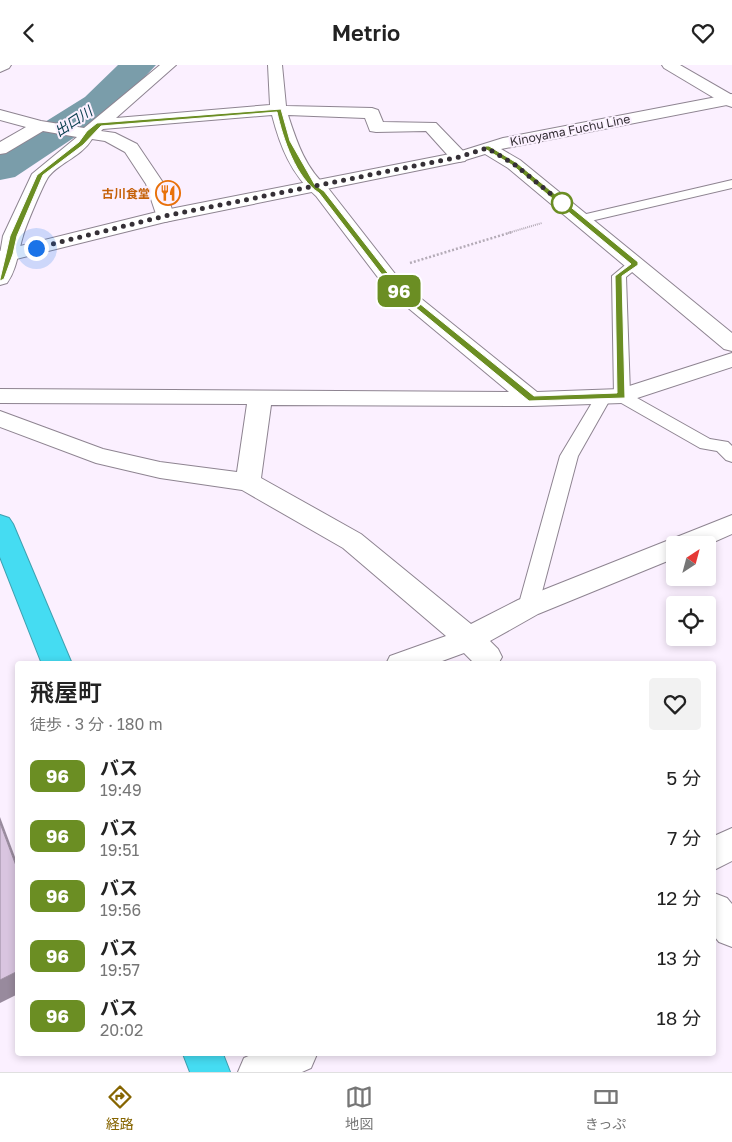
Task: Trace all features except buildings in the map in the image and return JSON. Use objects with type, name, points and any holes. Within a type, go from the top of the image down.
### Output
[{"type":"highway","points":[[0,524],[56,661]]},
{"type":"highway","points":[[204,1056],[210,1072]]},
{"type":"street","points":[[0,67],[4,65]]},
{"type":"street","points":[[0,279],[5,255],[40,175],[81,143],[94,128],[169,65]]},
{"type":"street","points":[[275,65],[273,81],[287,141],[312,186],[322,192],[396,288],[532,399]]},
{"type":"street","points":[[668,65],[731,101]]},
{"type":"street","name":"Kinoyama Fuchu Line","points":[[5,255],[165,216],[459,157],[487,148],[731,101]]},
{"type":"street","points":[[0,115],[40,126],[94,128],[279,111],[372,113],[376,127],[430,126],[459,157]]},
{"type":"street","points":[[0,149],[40,126]]},
{"type":"street","points":[[94,128],[131,148],[155,183],[165,216]]},
{"type":"street","points":[[487,148],[514,164],[732,344]]},
{"type":"street","points":[[0,396],[532,399],[613,396],[732,360]]},
{"type":"street","points":[[248,482],[260,397]]},
{"type":"street","points":[[0,418],[96,455],[160,469],[248,482],[352,541],[483,653]]},
{"type":"street","points":[[703,536],[732,524]]},
{"type":"street","points":[[423,661],[483,653],[528,607],[666,551]]},
{"type":"street","points":[[716,853],[732,843]]},
{"type":"street","points":[[716,912],[732,930]]},
{"type":"street","points":[[258,1072],[293,1056]]},
{"type":"lane","points":[[578,216],[732,183]]},
{"type":"lane","points":[[528,607],[568,456],[613,396],[619,276],[635,264]]},
{"type":"lane","points":[[613,396],[706,444],[722,446],[732,456]]},
{"type":"path","points":[[383,271],[578,216]]},
{"type":"waterway","name":"出口川","points":[[0,168],[98,105],[138,65]]},
{"type":"bus line","name":"96","points":[[0,279],[10,254],[13,236],[40,175],[81,143],[99,124],[269,110],[279,111],[287,141],[312,186],[322,192],[396,288],[532,399],[622,396],[619,276],[635,264],[514,164],[487,148]]},
{"type":"place","name":"古川食堂","points":[[168,193]]},
{"type":"route","points":[[36,248],[165,216],[459,157],[487,148],[514,164],[562,203]]}]
